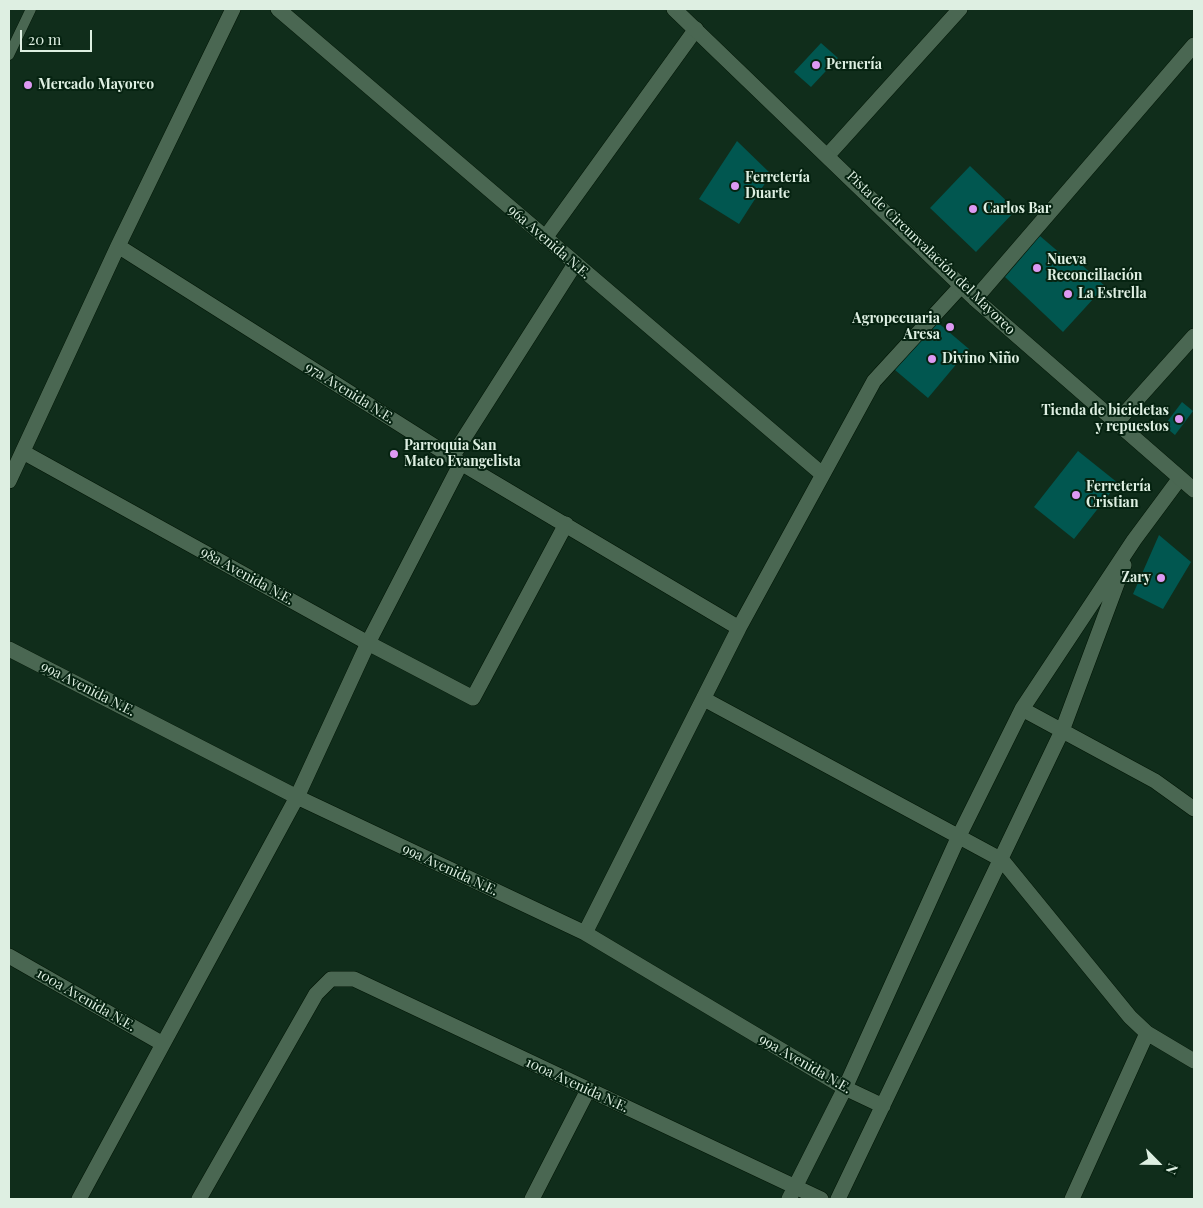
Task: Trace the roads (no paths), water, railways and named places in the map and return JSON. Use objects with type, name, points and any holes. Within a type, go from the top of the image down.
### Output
[{"type":"street","points":[[9,481],[118,246],[233,9]]},
{"type":"street","name":"96a Avenida N.E.","points":[[278,9],[574,264],[822,474]]},
{"type":"street","name":"Pista de Circunvalación del Mayoreo","points":[[674,9],[828,155],[975,299],[1194,490]]},
{"type":"street","points":[[828,155],[960,9]]},
{"type":"street","points":[[545,238],[696,29]]},
{"type":"street","points":[[975,299],[1194,45]]},
{"type":"street","name":"97a Avenida N.E.","points":[[118,246],[457,460],[739,628]]},
{"type":"street","points":[[80,1199],[297,797],[368,643],[457,460],[574,264]]},
{"type":"street","points":[[585,933],[739,628],[874,381],[962,285]]},
{"type":"street","points":[[1117,422],[1194,336]]},
{"type":"street","name":"98a Avenida N.E.","points":[[23,452],[368,643],[473,698],[566,524]]},
{"type":"street","points":[[792,1194],[845,1088],[958,838],[1022,709],[1134,540],[1180,478]]},
{"type":"street","points":[[838,1199],[1002,860],[1062,731],[1134,540]]},
{"type":"street","name":"99a Avenida N.E.","points":[[9,649],[297,797],[585,933],[845,1088],[883,1106]]},
{"type":"street","points":[[704,699],[958,838],[1002,860],[1130,1018],[1147,1032],[1194,1061]]},
{"type":"street","points":[[1022,709],[1155,781],[1194,809]]},
{"type":"street","name":"100a Avenida N.E.","points":[[9,956],[163,1044]]},
{"type":"street","name":"100a Avenida N.E.","points":[[199,1199],[316,994],[331,979],[354,979],[588,1090],[792,1194],[821,1199]]},
{"type":"street","points":[[1072,1199],[1147,1032]]},
{"type":"street","points":[[532,1199],[588,1090]]},
{"type":"lane","points":[[9,55],[31,9]]},
{"type":"place","name":"Pernería","points":[[816,65]]},
{"type":"place","name":"Mercado Mayoreo","points":[[28,85]]},
{"type":"place","name":"Ferretería Duarte","points":[[735,186]]},
{"type":"place","name":"Carlos Bar","points":[[973,209]]},
{"type":"place","name":"Nueva Reconciliación","points":[[1037,268]]},
{"type":"place","name":"La Estrella","points":[[1068,294]]},
{"type":"place","name":"Agropecuaria Aresa","points":[[950,327]]},
{"type":"place","name":"Divino Niño","points":[[932,359]]},
{"type":"place","name":"Tienda de bicicletas y repuestos","points":[[1179,419]]},
{"type":"place","name":"Parroquia San Mateo Evangelista","points":[[394,454]]},
{"type":"place","name":"Ferretería Cristian","points":[[1076,495]]},
{"type":"place","name":"Zary","points":[[1161,578]]}]
